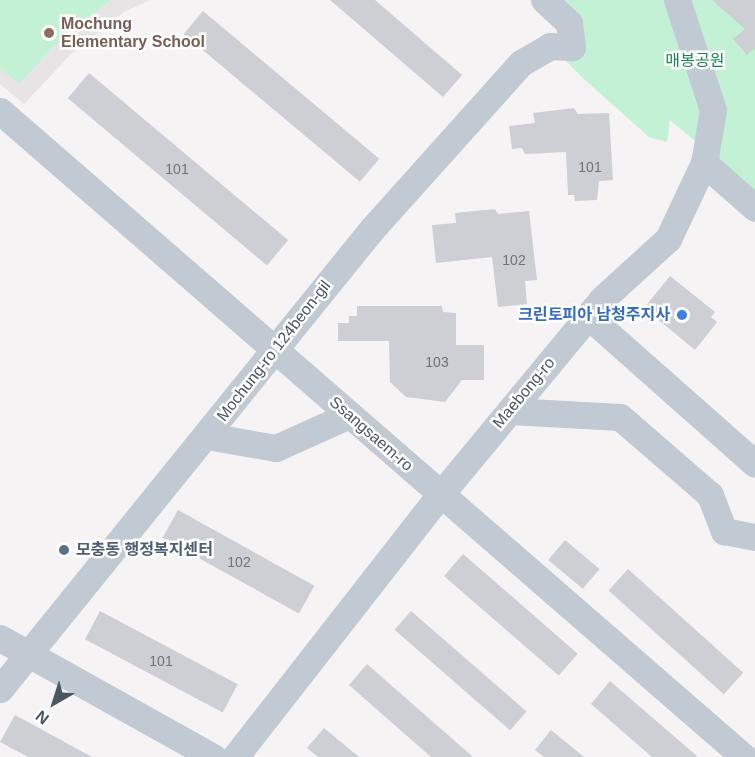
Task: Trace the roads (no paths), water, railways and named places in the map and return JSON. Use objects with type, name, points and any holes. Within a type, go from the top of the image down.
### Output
[{"type":"street","name":"Mochung-ro 124beon-gil","points":[[0,689],[30,655],[372,229],[521,63],[550,46],[572,47],[569,23],[544,0]]},
{"type":"street","name":"Maebong-ro","points":[[235,757],[440,495],[588,316],[669,239],[704,163],[713,111],[677,0]]},
{"type":"street","name":"Ssangsaem-ro","points":[[0,111],[744,757]]},
{"type":"street","points":[[704,163],[755,208]]},
{"type":"street","points":[[588,316],[755,464]]},
{"type":"street","points":[[510,411],[620,417],[710,495],[724,531],[755,537]]},
{"type":"street","points":[[207,436],[276,448],[350,415]]},
{"type":"street","points":[[0,638],[213,757]]},
{"type":"place","name":"Mochung Elementary School","points":[[49,33]]},
{"type":"place","name":"크린토피아 남청주지사","points":[[682,315]]},
{"type":"place","name":"모충동 행정복지센터","points":[[64,550]]},
{"type":"park label","name":"매봉공원","points":[[695,61]]}]
